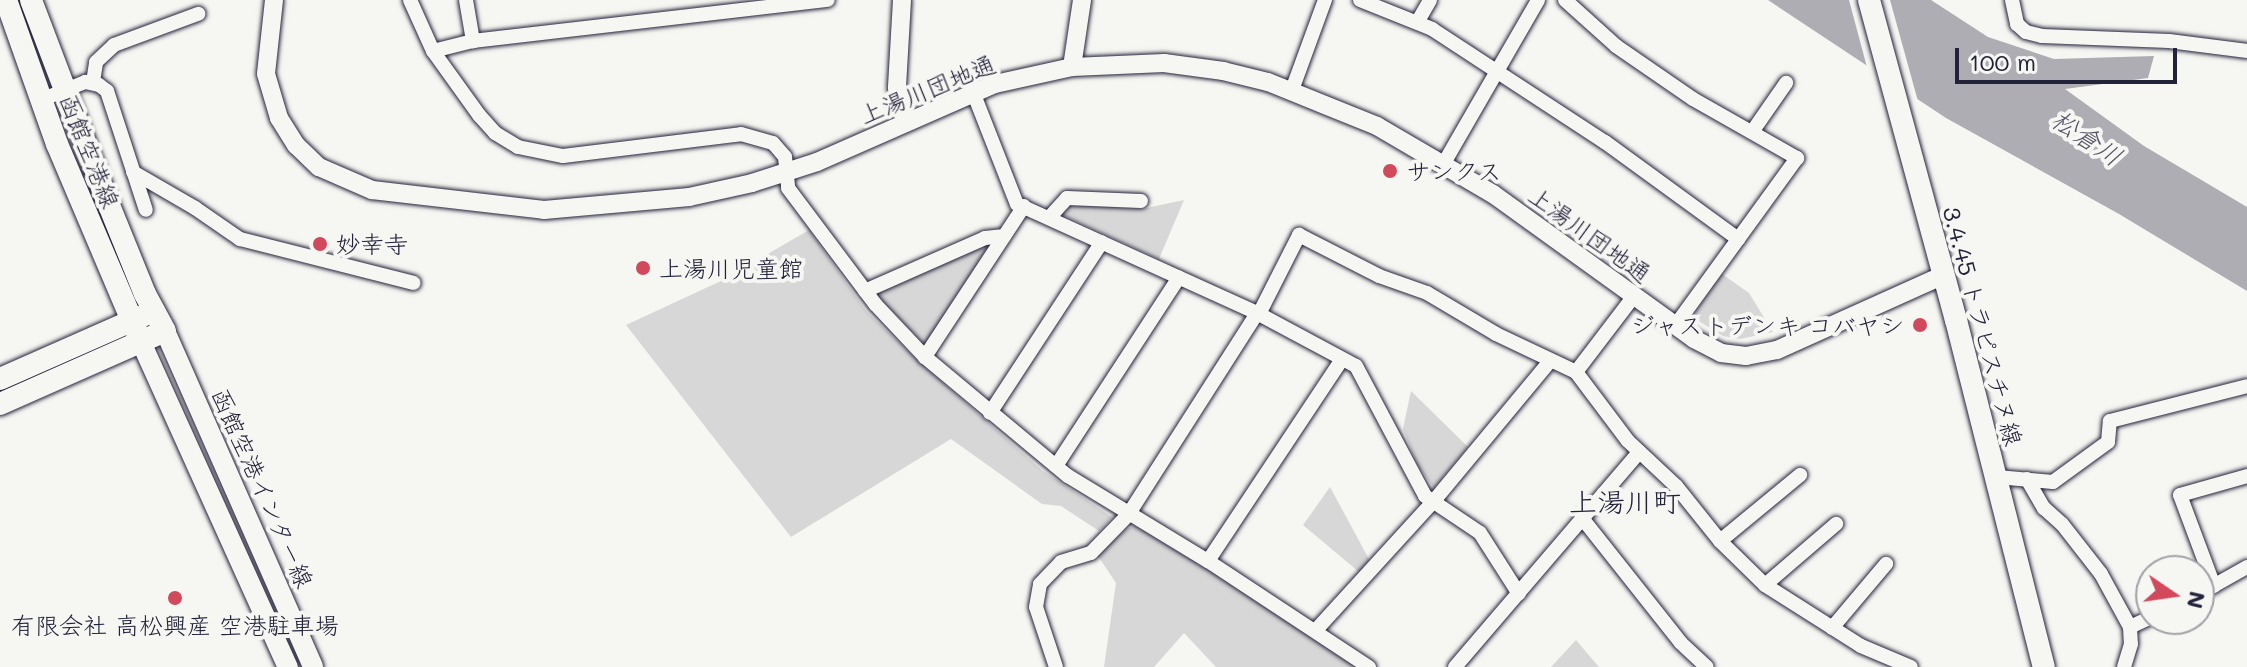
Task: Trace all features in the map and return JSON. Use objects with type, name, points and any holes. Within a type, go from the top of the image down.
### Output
[{"type":"main road","name":"函館空港線","points":[[6,0],[41,100],[141,342]]},
{"type":"main road","name":"函館空港線","points":[[31,0],[63,90],[160,322]]},
{"type":"main road","name":"3.4.45 トラピスチヌ線","points":[[1869,0],[1997,477],[2044,667]]},
{"type":"main road","points":[[0,379],[131,319],[160,322]]},
{"type":"main road","points":[[0,404],[141,342],[160,322]]},
{"type":"main road","name":"函館空港インター線","points":[[160,322],[313,667]]},
{"type":"main road","points":[[141,342],[288,667]]},
{"type":"street","name":"上湯川団地通","points":[[274,0],[266,58],[273,105],[286,131],[307,158],[331,175],[355,185],[491,207],[571,210],[689,197],[785,173],[832,156],[973,92],[1072,67],[1112,63],[1180,64],[1223,71],[1292,90],[1377,126],[1444,163],[1545,230],[1675,326],[1721,353],[1758,354],[1777,350],[1944,275]]},
{"type":"street","points":[[410,0],[433,51],[487,125],[518,147],[554,156],[578,156],[749,135],[766,139],[779,147],[785,157],[788,188],[865,291],[925,357],[1056,466],[1128,515],[1208,561],[1316,630],[1369,667]]},
{"type":"street","points":[[466,0],[473,41]]},
{"type":"street","points":[[433,51],[473,41],[828,0]]},
{"type":"street","points":[[902,0],[897,88],[905,121]]},
{"type":"street","points":[[1072,67],[1082,0]]},
{"type":"street","points":[[1292,90],[1325,0]]},
{"type":"street","points":[[1360,0],[1418,21],[1605,142],[1738,239]]},
{"type":"street","points":[[1418,21],[1430,0]]},
{"type":"street","points":[[1444,163],[1538,0]]},
{"type":"street","points":[[1565,0],[1616,46],[1693,99],[1797,158],[1675,326]]},
{"type":"street","points":[[2012,0],[2017,24],[2026,32],[2042,36],[2169,41],[2247,51]]},
{"type":"street","points":[[93,82],[96,62],[103,52],[198,14]]},
{"type":"street","points":[[41,100],[93,82],[107,91],[146,210]]},
{"type":"street","points":[[1752,132],[1786,83]]},
{"type":"street","points":[[973,92],[1017,204],[1258,314],[1356,366],[1425,496],[1480,533],[1519,594]]},
{"type":"street","points":[[133,172],[240,239],[414,283]]},
{"type":"street","points":[[1049,218],[1067,198],[1141,201]]},
{"type":"street","points":[[925,357],[1024,206]]},
{"type":"street","points":[[1056,667],[1036,607],[1040,584],[1061,562],[1091,553],[1128,515],[1258,314],[1299,235],[1379,276],[1427,293],[1550,361],[1576,372],[1639,452],[1676,486],[1720,541],[1765,585],[1861,646],[1911,667]]},
{"type":"street","points":[[865,291],[985,238],[1004,236]]},
{"type":"street","points":[[990,413],[1102,242]]},
{"type":"street","points":[[1056,466],[1179,277]]},
{"type":"street","points":[[1576,372],[1634,296]]},
{"type":"street","points":[[1208,561],[1342,359]]},
{"type":"street","points":[[1316,630],[1433,502],[1550,361]]},
{"type":"street","points":[[1997,477],[2053,482],[2108,442],[2110,421],[2247,386]]},
{"type":"street","points":[[1455,667],[1639,452]]},
{"type":"street","points":[[1720,541],[1800,475]]},
{"type":"street","points":[[2202,555],[2180,495],[2247,476]]},
{"type":"street","points":[[2027,479],[2044,508],[2062,524],[2101,574],[2130,627],[2131,644],[2124,667]]},
{"type":"street","points":[[1582,518],[1700,665]]},
{"type":"street","points":[[1765,585],[1836,524]]},
{"type":"street","points":[[1832,628],[1886,564]]},
{"type":"street","points":[[2215,585],[2247,567]]},
{"type":"street","points":[[2130,627],[2135,625]]},
{"type":"shaded area","points":[[1184,200],[1159,259],[1061,214],[1072,205],[1142,209]]},
{"type":"shaded area","points":[[809,230],[866,311],[916,359],[1043,471],[1112,517],[1099,531],[1061,506],[1042,504],[951,439],[791,537],[626,325],[723,280]]},
{"type":"shaded area","points":[[984,245],[988,248],[925,345],[876,294]]},
{"type":"shaded area","points":[[1722,274],[1749,293],[1773,332],[1740,339],[1723,336],[1692,317]]},
{"type":"shaded area","points":[[1411,391],[1468,447],[1434,488],[1417,464],[1403,429]]},
{"type":"shaded area","points":[[1330,487],[1370,561],[1359,572],[1303,525]]},
{"type":"shaded area","points":[[1135,526],[1205,566],[1357,667],[1216,667],[1184,633],[1154,667],[1104,667],[1116,583],[1098,556],[1126,529]]},
{"type":"shaded area","points":[[1576,640],[1599,667],[1551,667]]},
{"type":"water","name":"松倉川","points":[[1768,0],[1931,0],[1988,37],[2054,59],[2154,56],[2148,78],[2065,89],[2144,146],[2247,207],[2247,291],[2119,214],[1946,118]]},
{"type":"pier","points":[[1849,0],[1890,0],[1919,105],[1868,71]]},
{"type":"place","name":"サンクス","points":[[1390,171]]},
{"type":"place","name":"妙幸寺","points":[[320,244]]},
{"type":"place","name":"上湯川児童館","points":[[643,268]]},
{"type":"place","name":"ジャストデンキ コバヤシ","points":[[1920,325]]},
{"type":"place","name":"有限会社 高松興産 空港駐車場","points":[[175,598]]},
{"type":"district","name":"上湯川町","points":[[1625,501]]}]
